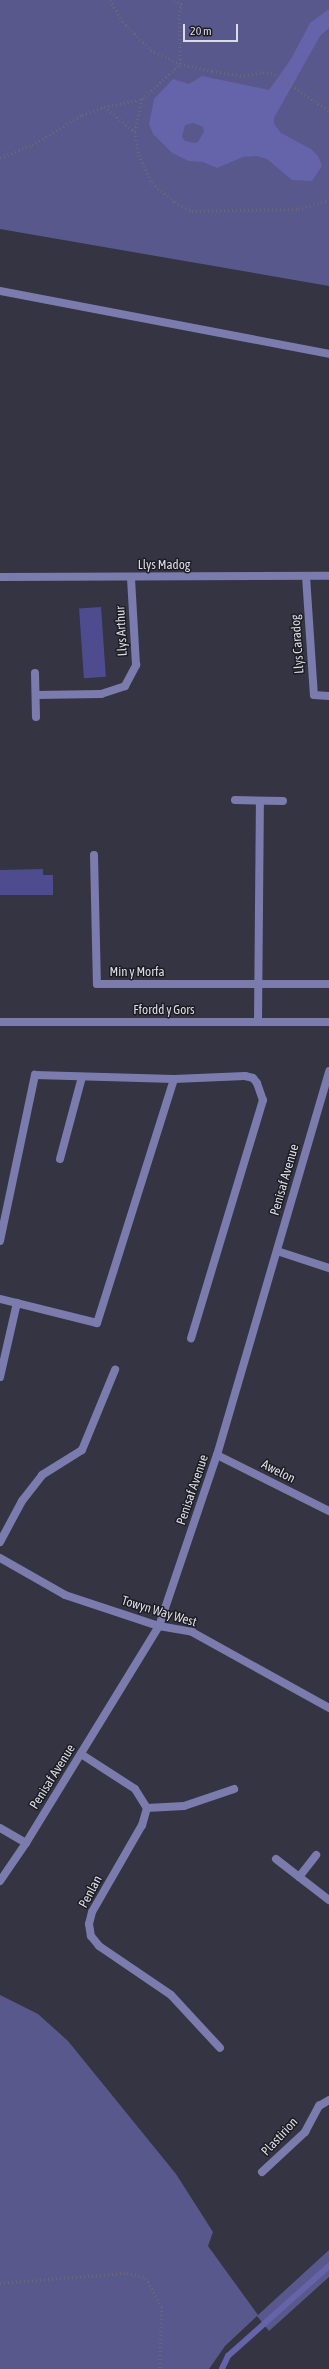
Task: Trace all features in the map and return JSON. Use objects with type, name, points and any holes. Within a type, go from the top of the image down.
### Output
[{"type":"street","points":[[0,291],[329,354]]},
{"type":"street","name":"Llys Caradog","points":[[306,576],[314,696],[329,696]]},
{"type":"street","name":"Llys Madog","points":[[0,577],[329,576]]},
{"type":"street","name":"Llys Arthur","points":[[36,695],[101,694],[125,686],[136,665],[131,577]]},
{"type":"street","points":[[35,672],[36,717]]},
{"type":"street","points":[[235,800],[283,801]]},
{"type":"street","points":[[258,1022],[260,801]]},
{"type":"street","name":"Min y Morfa","points":[[94,855],[97,984],[329,984]]},
{"type":"street","name":"Ffordd y Gors","points":[[0,1022],[329,1022]]},
{"type":"street","name":"Penisaf Avenue","points":[[0,1881],[26,1843],[159,1626],[217,1455],[277,1251],[326,1093],[329,1071]]},
{"type":"street","points":[[0,1241],[35,1075],[174,1079],[245,1076],[253,1078],[258,1082],[263,1100],[192,1338]]},
{"type":"street","points":[[60,1159],[82,1077]]},
{"type":"street","points":[[0,1300],[97,1322],[174,1079]]},
{"type":"street","points":[[277,1251],[329,1268]]},
{"type":"street","points":[[0,1377],[17,1303]]},
{"type":"street","points":[[0,1542],[22,1501],[42,1475],[82,1450],[115,1370]]},
{"type":"street","name":"Awelon","points":[[217,1455],[329,1511]]},
{"type":"street","name":"Towyn Way West","points":[[0,1558],[65,1595],[159,1626],[192,1632],[329,1708]]},
{"type":"street","points":[[81,1754],[135,1789],[147,1808],[184,1806],[234,1789]]},
{"type":"street","name":"Penlan","points":[[147,1808],[142,1825],[92,1912],[89,1924],[91,1936],[99,1946],[171,1995],[220,2048]]},
{"type":"street","points":[[0,1828],[26,1843]]},
{"type":"street","points":[[299,1877],[316,1855]]},
{"type":"street","points":[[276,1859],[329,1900]]},
{"type":"street","name":"Plastirion","points":[[262,2172],[305,2132],[319,2106],[329,2100]]},
{"type":"path","points":[[110,0],[123,22],[151,50],[180,64],[244,76],[262,72],[275,74],[329,112]]},
{"type":"path","points":[[174,0],[180,5]]},
{"type":"path","points":[[0,158],[21,150],[65,123],[104,107],[142,99],[180,64],[180,5],[182,0]]},
{"type":"path","points":[[142,99],[135,132],[139,155],[152,183],[163,194],[192,211],[298,209],[329,200]]},
{"type":"path","points":[[104,107],[135,132]]},
{"type":"path","points":[[0,2283],[127,2273],[146,2278],[162,2308],[160,2369]]},
{"type":"shaded area","points":[[0,0],[329,0],[329,286],[0,229]]},
{"type":"shaded area","points":[[329,9],[329,28],[320,36],[274,118],[274,124],[281,133],[311,149],[318,156],[322,166],[312,181],[292,180],[267,159],[257,156],[243,157],[217,168],[203,162],[189,161],[172,153],[153,134],[149,124],[154,99],[173,79],[189,84],[202,76],[269,90],[291,59],[310,23]],"holes":[[[193,123],[203,127],[204,131],[198,142],[194,143],[185,141],[182,137],[185,125]]]},
{"type":"shaded area","points":[[0,1995],[38,2014],[68,2041],[176,2174],[213,2232],[208,2246],[258,2315],[329,2250],[329,2277],[269,2331],[257,2316],[225,2346],[209,2369],[0,2369]]},
{"type":"building","points":[[101,607],[106,677],[84,678],[79,609]]},
{"type":"building","points":[[43,869],[43,875],[53,875],[53,895],[0,895],[0,870]]},
{"type":"waterway","points":[[222,2369],[228,2356],[329,2266]]}]
